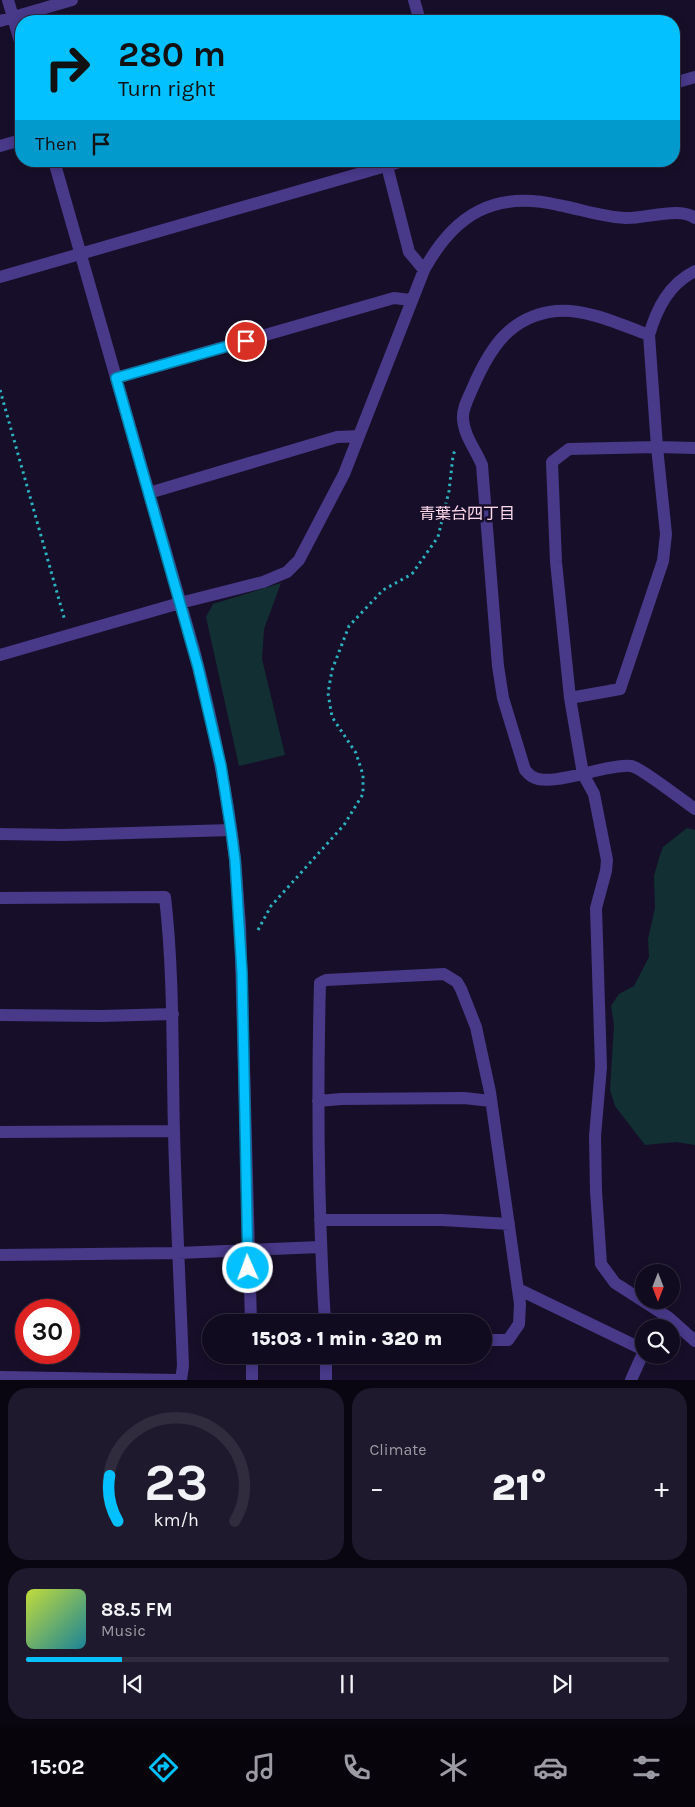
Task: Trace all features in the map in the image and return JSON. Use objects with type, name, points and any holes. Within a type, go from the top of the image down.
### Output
[{"type":"street","points":[[8,0],[15,24]]},
{"type":"street","points":[[20,15],[72,0]]},
{"type":"street","points":[[414,0],[418,15]]},
{"type":"street","points":[[0,21],[13,17]]},
{"type":"street","points":[[680,81],[695,77]]},
{"type":"street","points":[[0,146],[15,142]]},
{"type":"street","points":[[56,167],[211,716],[231,830],[238,897],[242,990],[251,1314]]},
{"type":"street","points":[[0,277],[384,167]]},
{"type":"street","points":[[387,167],[409,252],[424,270]]},
{"type":"street","points":[[0,655],[180,602],[263,582],[288,572],[299,560],[344,474],[424,270],[435,249],[447,234],[475,212],[493,205],[512,202],[541,202],[609,217],[642,218],[679,212],[693,215]]},
{"type":"street","points":[[570,698],[620,690],[663,562],[666,534],[648,335],[654,317],[666,295],[679,281],[695,271]]},
{"type":"street","points":[[116,378],[394,298],[411,300]]},
{"type":"street","points":[[648,335],[610,321],[575,312],[557,311],[536,315],[512,328],[498,341],[489,354],[465,405],[462,417],[464,426],[482,465],[498,666],[503,698],[513,736],[525,770],[532,777],[542,780],[583,774],[617,766],[634,766],[695,809]]},
{"type":"street","points":[[149,493],[337,437],[359,436]]},
{"type":"street","points":[[695,448],[569,449],[552,462],[556,562],[570,698],[583,774],[594,794],[607,860],[596,908],[601,1067],[595,1136],[595,1164],[601,1264],[615,1283],[668,1317],[695,1341]]},
{"type":"street","points":[[0,834],[63,835],[231,830]]},
{"type":"street","points":[[0,898],[165,897],[170,946],[173,1014],[174,1131],[183,1366],[181,1380]]},
{"type":"street","points":[[324,1314],[320,1247],[318,1101],[320,983],[326,980],[444,974],[456,982],[461,989],[473,1019],[491,1101],[520,1304],[519,1324],[508,1340],[492,1340]]},
{"type":"street","points":[[0,1015],[101,1016],[173,1014]]},
{"type":"street","points":[[318,1101],[341,1099],[464,1098],[491,1101]]},
{"type":"street","points":[[0,1132],[174,1131]]},
{"type":"street","points":[[320,1220],[442,1220],[509,1224]]},
{"type":"street","points":[[0,1255],[178,1253],[320,1247]]},
{"type":"street","points":[[518,1289],[635,1346]]},
{"type":"street","points":[[252,1364],[252,1380]]},
{"type":"street","points":[[326,1364],[326,1380]]},
{"type":"street","points":[[631,1380],[638,1364]]},
{"type":"street","points":[[0,1378],[176,1380]]},
{"type":"path","points":[[0,390],[69,635]]},
{"type":"path","points":[[258,931],[271,906],[344,825],[363,794],[363,775],[356,753],[332,717],[328,693],[332,670],[349,626],[383,590],[412,574],[438,537],[449,490],[453,456],[464,426]]},
{"type":"green space","points":[[281,583],[264,629],[262,659],[285,755],[239,766],[206,617],[213,604]]},
{"type":"green space","points":[[687,828],[695,830],[695,1145],[676,1142],[645,1145],[615,1106],[610,1090],[614,1025],[611,1006],[619,994],[634,986],[649,957],[648,939],[655,908],[654,876],[659,858],[663,847]]},
{"type":"district","name":"青葉台四丁目","points":[[467,513]]},
{"type":"route","points":[[246,341],[116,378],[211,716],[231,830],[240,924],[242,973],[248,1268]]}]
